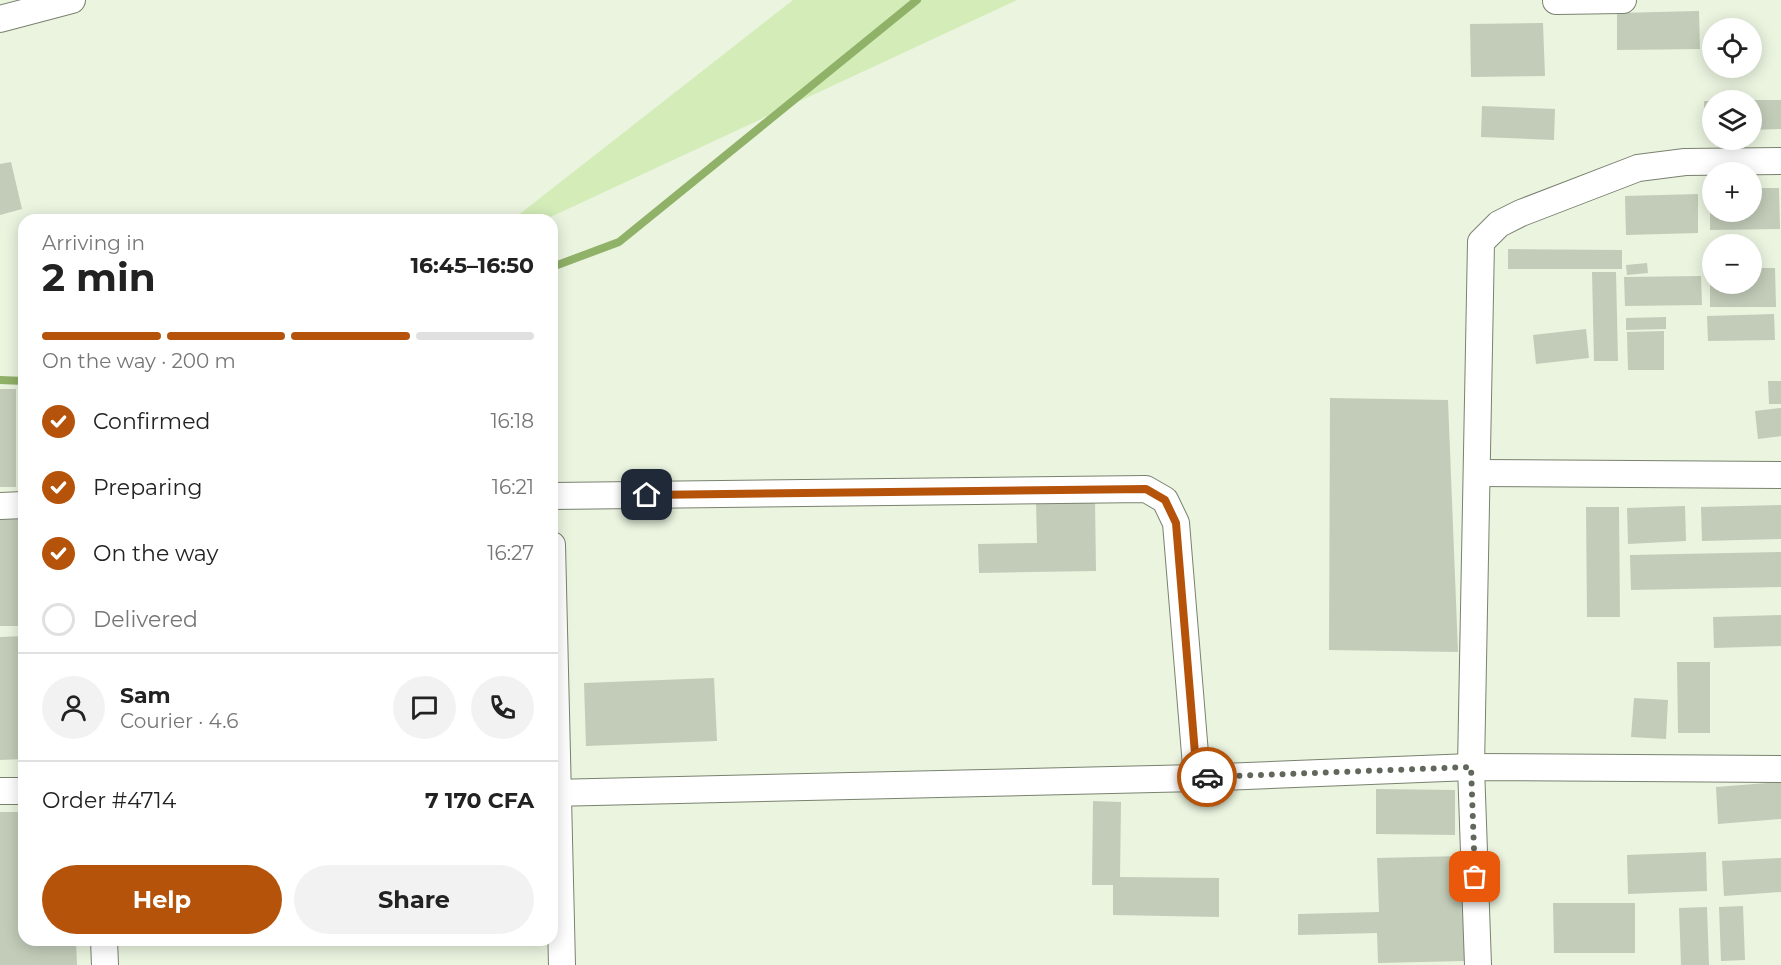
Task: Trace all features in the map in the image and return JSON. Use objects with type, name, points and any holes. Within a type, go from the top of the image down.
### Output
[{"type":"street","points":[[0,19],[72,0]]},
{"type":"street","points":[[1556,2],[1623,0]]},
{"type":"street","points":[[1478,965],[1471,767],[1480,242],[1499,224],[1521,213],[1638,168],[1685,162],[1781,161]]},
{"type":"street","points":[[1477,473],[1781,475]]},
{"type":"street","points":[[558,496],[1146,489],[1165,500],[1176,523],[1197,778]]},
{"type":"street","points":[[0,506],[18,505]]},
{"type":"street","points":[[558,792],[1197,778],[1471,767],[1781,769]]},
{"type":"street","points":[[0,790],[18,791]]},
{"type":"street","points":[[558,878],[562,965]]},
{"type":"street","points":[[104,946],[105,965]]},
{"type":"green space","points":[[793,0],[1017,0],[557,214],[520,214]]},
{"type":"building","points":[[1699,11],[1700,49],[1617,50],[1617,13]]},
{"type":"building","points":[[1543,23],[1545,76],[1471,77],[1470,24]]},
{"type":"building","points":[[1762,100],[1781,100],[1781,129],[1762,130]]},
{"type":"building","points":[[1482,106],[1555,109],[1554,140],[1481,137]]},
{"type":"building","points":[[11,162],[22,209],[0,215],[0,164]]},
{"type":"building","points":[[1762,188],[1779,188],[1780,229],[1710,230],[1710,222],[1762,222]]},
{"type":"building","points":[[1698,194],[1698,233],[1626,235],[1625,196]]},
{"type":"building","points":[[1508,249],[1622,250],[1622,269],[1508,269]]},
{"type":"building","points":[[1647,263],[1648,273],[1627,275],[1626,265]]},
{"type":"building","points":[[1762,268],[1775,268],[1776,307],[1710,307],[1710,294],[1762,294]]},
{"type":"building","points":[[1592,272],[1616,272],[1618,361],[1594,361]]},
{"type":"building","points":[[1701,276],[1702,305],[1625,306],[1624,277]]},
{"type":"building","points":[[1774,314],[1775,340],[1708,341],[1707,316]]},
{"type":"building","points":[[1666,317],[1666,329],[1626,330],[1626,318]]},
{"type":"building","points":[[1586,329],[1589,358],[1536,364],[1533,335]]},
{"type":"building","points":[[1664,331],[1664,370],[1628,370],[1627,332]]},
{"type":"building","points":[[1768,381],[1781,381],[1781,404],[1769,404]]},
{"type":"building","points":[[0,389],[16,389],[16,487],[0,487]]},
{"type":"building","points":[[1330,398],[1448,400],[1458,652],[1329,650]]},
{"type":"building","points":[[1781,408],[1781,436],[1758,439],[1755,411]]},
{"type":"building","points":[[1095,500],[1096,571],[979,573],[978,544],[1037,543],[1036,501]]},
{"type":"building","points":[[1781,505],[1781,539],[1702,541],[1701,507]]},
{"type":"building","points":[[1685,506],[1686,541],[1628,544],[1627,508]]},
{"type":"building","points":[[1586,507],[1619,507],[1620,617],[1587,617]]},
{"type":"building","points":[[18,515],[18,626],[0,626],[0,516]]},
{"type":"building","points":[[1781,552],[1781,587],[1631,590],[1630,555]]},
{"type":"building","points":[[1781,615],[1781,646],[1714,648],[1713,617]]},
{"type":"building","points":[[18,636],[18,759],[0,760],[0,637]]},
{"type":"building","points":[[1677,662],[1710,662],[1710,733],[1678,733]]},
{"type":"building","points":[[714,678],[717,741],[586,746],[584,683]]},
{"type":"building","points":[[1634,698],[1668,700],[1666,739],[1631,737]]},
{"type":"building","points":[[1781,782],[1781,819],[1718,824],[1716,787]]},
{"type":"building","points":[[1376,789],[1455,790],[1455,835],[1376,834]]},
{"type":"building","points":[[1093,801],[1121,802],[1120,877],[1219,878],[1219,917],[1113,915],[1113,885],[1092,885]]},
{"type":"building","points":[[0,812],[18,812],[18,946],[76,946],[77,965],[0,965]]},
{"type":"building","points":[[1706,852],[1707,891],[1628,894],[1627,855]]},
{"type":"building","points":[[1462,856],[1465,961],[1378,963],[1377,933],[1298,935],[1298,914],[1379,912],[1377,858]]},
{"type":"building","points":[[1781,858],[1781,892],[1724,896],[1722,861]]},
{"type":"building","points":[[1553,903],[1635,903],[1635,953],[1554,953]]},
{"type":"building","points":[[1743,906],[1745,960],[1721,961],[1719,907]]},
{"type":"building","points":[[1707,907],[1709,965],[1681,965],[1679,908]]},
{"type":"waterway","points":[[558,265],[619,242],[917,0]]},
{"type":"waterway","points":[[0,380],[18,381]]},
{"type":"way so far","points":[[1207,777],[1471,767],[1475,877]]},
{"type":"route","points":[[647,495],[1146,489],[1165,500],[1176,523],[1197,778],[1207,777]]}]
